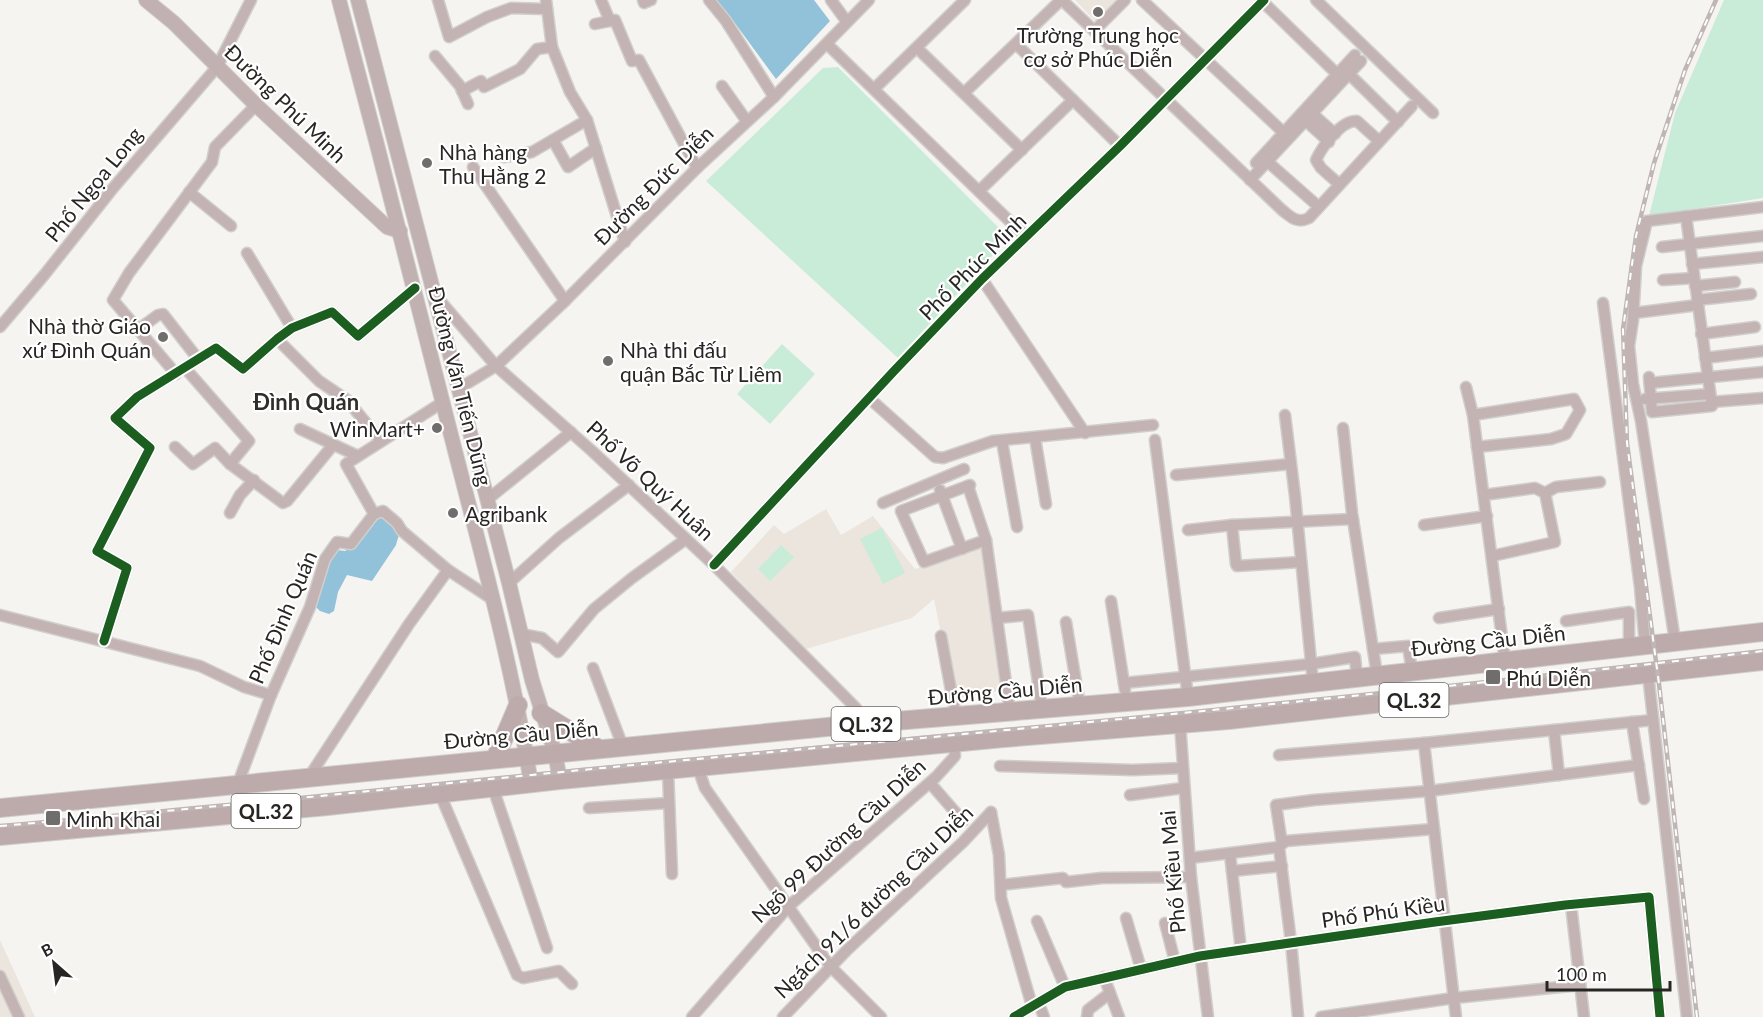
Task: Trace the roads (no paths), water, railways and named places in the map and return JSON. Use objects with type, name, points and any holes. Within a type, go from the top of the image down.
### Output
[{"type":"highway","name":"Đường Cầu Diễn","points":[[0,808],[858,724],[1188,697],[1763,632]]},
{"type":"highway","points":[[1737,635],[1740,663]]},
{"type":"highway","points":[[1652,644],[1656,673]]},
{"type":"highway","name":"QL.32","points":[[0,836],[328,806],[560,780],[1229,720],[1763,661]]},
{"type":"highway","points":[[495,759],[518,705]]},
{"type":"highway","points":[[1048,709],[1056,734]]},
{"type":"highway","points":[[542,713],[599,749]]},
{"type":"main road","name":"Đường Phú Minh","points":[[146,0],[174,23],[256,105],[387,227],[400,231]]},
{"type":"main road","name":"Đường Văn Tiến Dũng","points":[[339,0],[415,288],[518,705],[531,784]]},
{"type":"main road","name":"Đường Văn Tiến Dũng","points":[[358,0],[521,634],[555,753],[560,780]]},
{"type":"street","name":"Phố Ngọa Long","points":[[0,327],[114,187],[217,67],[251,0]]},
{"type":"street","points":[[438,0],[449,37],[487,17],[511,8],[546,5],[552,47],[570,92],[587,120],[625,242]]},
{"type":"street","points":[[602,0],[610,21]]},
{"type":"street","points":[[643,0],[644,3],[651,0]]},
{"type":"street","points":[[709,0],[726,21],[774,97]]},
{"type":"street","points":[[831,0],[847,22]]},
{"type":"street","name":"Đường Đức Diễn","points":[[458,389],[496,366],[565,301],[746,120],[774,97],[869,0]]},
{"type":"street","points":[[874,89],[965,0]]},
{"type":"street","points":[[964,93],[1061,0],[1282,210],[1302,222],[1309,218],[1412,106]]},
{"type":"street","points":[[1094,31],[1125,0]]},
{"type":"street","points":[[1142,0],[1283,132]]},
{"type":"street","points":[[1316,0],[1433,113]]},
{"type":"street","points":[[1262,1],[1337,74]]},
{"type":"street","name":"Phố Phúc Minh","points":[[714,565],[982,279],[1166,101],[1262,1]]},
{"type":"street","points":[[595,24],[615,21],[632,61],[639,60],[697,168]]},
{"type":"street","points":[[827,44],[1026,237]]},
{"type":"street","points":[[1016,44],[1120,146]]},
{"type":"street","points":[[462,91],[481,81],[484,87],[520,69],[537,49],[552,47]]},
{"type":"street","points":[[917,48],[1022,150]]},
{"type":"street","points":[[435,56],[462,91],[468,104]]},
{"type":"street","points":[[1250,180],[1349,74],[1358,58],[1337,74],[1256,163]]},
{"type":"street","points":[[1349,74],[1398,122]]},
{"type":"street","points":[[722,86],[746,120]]},
{"type":"street","points":[[979,191],[1073,100]]},
{"type":"street","points":[[230,464],[249,441],[113,300],[129,273],[212,162],[215,147],[256,105]]},
{"type":"street","points":[[1310,118],[1332,138]]},
{"type":"street","points":[[504,157],[532,152],[587,120]]},
{"type":"street","points":[[1339,184],[1321,168],[1316,160],[1332,138],[1346,123],[1357,120],[1379,141]]},
{"type":"street","points":[[553,140],[568,167],[596,148]]},
{"type":"street","points":[[1268,162],[1319,207]]},
{"type":"street","points":[[473,167],[565,301]]},
{"type":"street","points":[[189,192],[231,226]]},
{"type":"street","points":[[1652,644],[1637,400],[1629,346],[1634,313],[1636,266],[1647,221],[1763,207]]},
{"type":"street","points":[[1686,216],[1711,398]]},
{"type":"street","points":[[1662,247],[1763,236]]},
{"type":"street","points":[[247,253],[292,328]]},
{"type":"street","points":[[1692,264],[1763,257]]},
{"type":"street","points":[[982,279],[1084,433]]},
{"type":"street","points":[[1663,280],[1735,282]]},
{"type":"street","points":[[104,641],[127,569],[97,551],[150,448],[115,418],[137,397],[218,348],[243,369],[276,339],[292,328],[332,312],[358,336],[415,288]]},
{"type":"street","name":"Phố Võ Quý Huân","points":[[434,294],[496,366],[571,432],[714,565],[856,708],[858,724]]},
{"type":"street","points":[[1634,313],[1751,294]]},
{"type":"street","points":[[1603,303],[1640,586],[1652,644]]},
{"type":"street","points":[[139,329],[158,315],[163,314],[198,359]]},
{"type":"street","points":[[1701,334],[1755,327]]},
{"type":"street","points":[[276,339],[319,381],[348,400],[381,441]]},
{"type":"street","points":[[1705,358],[1763,351]]},
{"type":"street","points":[[1650,399],[1649,380],[1763,372]]},
{"type":"street","points":[[1466,387],[1473,415],[1505,661]]},
{"type":"street","points":[[869,398],[935,457],[943,458],[969,448],[1002,441],[1153,425]]},
{"type":"street","points":[[1637,400],[1763,398]]},
{"type":"street","points":[[1473,415],[1574,399],[1580,410],[1575,423],[1566,434],[1551,440],[1477,447]]},
{"type":"street","points":[[443,402],[346,464],[374,514],[383,511],[397,523],[402,531],[448,570],[492,599]]},
{"type":"street","points":[[1285,415],[1298,522],[1313,683]]},
{"type":"street","points":[[1343,428],[1353,519],[1377,675]]},
{"type":"street","points":[[300,429],[358,456]]},
{"type":"street","points":[[488,499],[571,432]]},
{"type":"street","points":[[1035,438],[1046,504]]},
{"type":"street","points":[[1155,440],[1188,697]]},
{"type":"street","points":[[1002,441],[1017,528]]},
{"type":"street","points":[[175,447],[193,464],[214,448],[230,464],[280,502],[285,503],[333,444]]},
{"type":"street","points":[[1176,475],[1290,464]]},
{"type":"street","points":[[883,503],[964,469]]},
{"type":"street","points":[[230,513],[240,495],[254,480]]},
{"type":"street","points":[[936,480],[962,549]]},
{"type":"street","points":[[1545,493],[1556,487],[1600,482]]},
{"type":"street","points":[[509,583],[559,538],[629,485]]},
{"type":"street","points":[[986,540],[924,562],[900,511],[969,485],[986,540],[1010,712]]},
{"type":"street","points":[[1484,495],[1535,488],[1545,493]]},
{"type":"street","points":[[1492,556],[1555,542],[1545,493]]},
{"type":"street","name":"Phố Đình Quán","points":[[240,784],[240,778],[271,695],[310,607],[325,559],[337,542],[351,544],[374,514]]},
{"type":"street","points":[[1424,525],[1487,516]]},
{"type":"street","points":[[1188,530],[1232,525],[1353,519]]},
{"type":"street","points":[[1232,525],[1237,566],[1301,562]]},
{"type":"street","points":[[521,634],[542,638],[558,652],[594,609],[686,539]]},
{"type":"street","points":[[309,777],[409,624],[448,570]]},
{"type":"street","points":[[1111,601],[1127,702]]},
{"type":"street","points":[[1438,618],[1499,609]]},
{"type":"street","points":[[1566,621],[1629,612],[1652,644]]},
{"type":"street","points":[[0,615],[200,666],[244,687],[271,695]]},
{"type":"street","points":[[997,618],[1028,615],[1048,709]]},
{"type":"street","points":[[1066,622],[1080,706]]},
{"type":"street","points":[[941,636],[956,717]]},
{"type":"street","points":[[1373,649],[1408,646],[1412,671]]},
{"type":"street","points":[[1124,683],[1311,664],[1355,657],[1357,678]]},
{"type":"street","points":[[593,668],[623,747]]},
{"type":"street","points":[[1656,673],[1653,720],[1687,1017]]},
{"type":"street","points":[[1279,756],[1653,720]]},
{"type":"street","name":"Phố Kiều Mai","points":[[1180,723],[1191,877],[1208,1017]]},
{"type":"street","points":[[1632,723],[1644,799]]},
{"type":"street","points":[[1554,730],[1559,775]]},
{"type":"street","name":"Ngõ 99 Đường Cầu Diễn","points":[[692,1017],[789,906],[930,783],[955,756],[954,743]]},
{"type":"street","points":[[1424,743],[1456,1017]]},
{"type":"street","points":[[1000,765],[1133,770],[1182,768]]},
{"type":"street","points":[[1298,1017],[1276,805],[1429,791],[1639,765]]},
{"type":"street","points":[[698,768],[705,788],[830,966],[881,1017]]},
{"type":"street","points":[[668,771],[672,873]]},
{"type":"street","points":[[930,783],[963,821]]},
{"type":"street","points":[[493,788],[547,948]]},
{"type":"street","points":[[1130,795],[1184,788]]},
{"type":"street","points":[[440,794],[517,975],[523,978],[559,971],[572,984]]},
{"type":"street","points":[[589,808],[669,803]]},
{"type":"street","name":"Ngách 91/6 đường Cầu Diễn","points":[[783,1017],[830,966],[963,842],[991,812],[999,855],[1001,885]]},
{"type":"street","points":[[1190,858],[1281,846],[1286,841],[1434,829]]},
{"type":"street","points":[[1230,854],[1241,950]]},
{"type":"street","points":[[1232,871],[1282,866]]},
{"type":"street","points":[[1044,1017],[1036,1005],[1001,898],[1001,885],[1063,878],[1066,882],[1102,878],[1191,877]]},
{"type":"street","name":"Phố Phú Kiều","points":[[1014,1017],[1065,987],[1200,957],[1445,921],[1649,897],[1660,1017]]},
{"type":"street","points":[[1571,905],[1584,1017]]},
{"type":"street","points":[[1126,918],[1141,969]]},
{"type":"street","points":[[1037,921],[1065,987]]},
{"type":"street","points":[[1165,923],[1175,962]]},
{"type":"street","points":[[0,976],[19,1017]]},
{"type":"street","points":[[1104,977],[1119,1017]]},
{"type":"street","points":[[1321,1017],[1454,998],[1580,985]]},
{"type":"street","points":[[1087,1017],[1088,1010],[1110,993]]},
{"type":"water","points":[[714,0],[814,0],[830,21],[776,79],[726,11]]},
{"type":"water","points":[[377,517],[384,517],[400,531],[396,545],[372,581],[347,575],[338,592],[334,611],[329,614],[320,611],[313,604],[334,552],[345,551],[356,544]]},
{"type":"railway","points":[[1697,1017],[1659,684],[1627,443],[1623,329],[1636,236],[1654,163],[1685,70],[1716,0]]},
{"type":"railway","points":[[0,826],[1214,710],[1763,651]]},
{"type":"place","name":"Trường Trung học cơ sở Phúc Diễn","points":[[1098,12]]},
{"type":"place","name":"Nhà hàng Thu Hằng 2","points":[[427,163]]},
{"type":"place","name":"Nhà thờ Giáo xứ Đình Quán","points":[[163,337]]},
{"type":"place","name":"Nhà thi đấu quận Bắc Từ Liêm","points":[[608,361]]},
{"type":"place","name":"WinMart+","points":[[437,428]]},
{"type":"place","name":"Agribank","points":[[453,513]]},
{"type":"place","name":"Phú Diễn","points":[[1493,677]]},
{"type":"place","name":"Minh Khai","points":[[53,818]]},
{"type":"district","name":"Đình Quán","points":[[306,401]]}]
